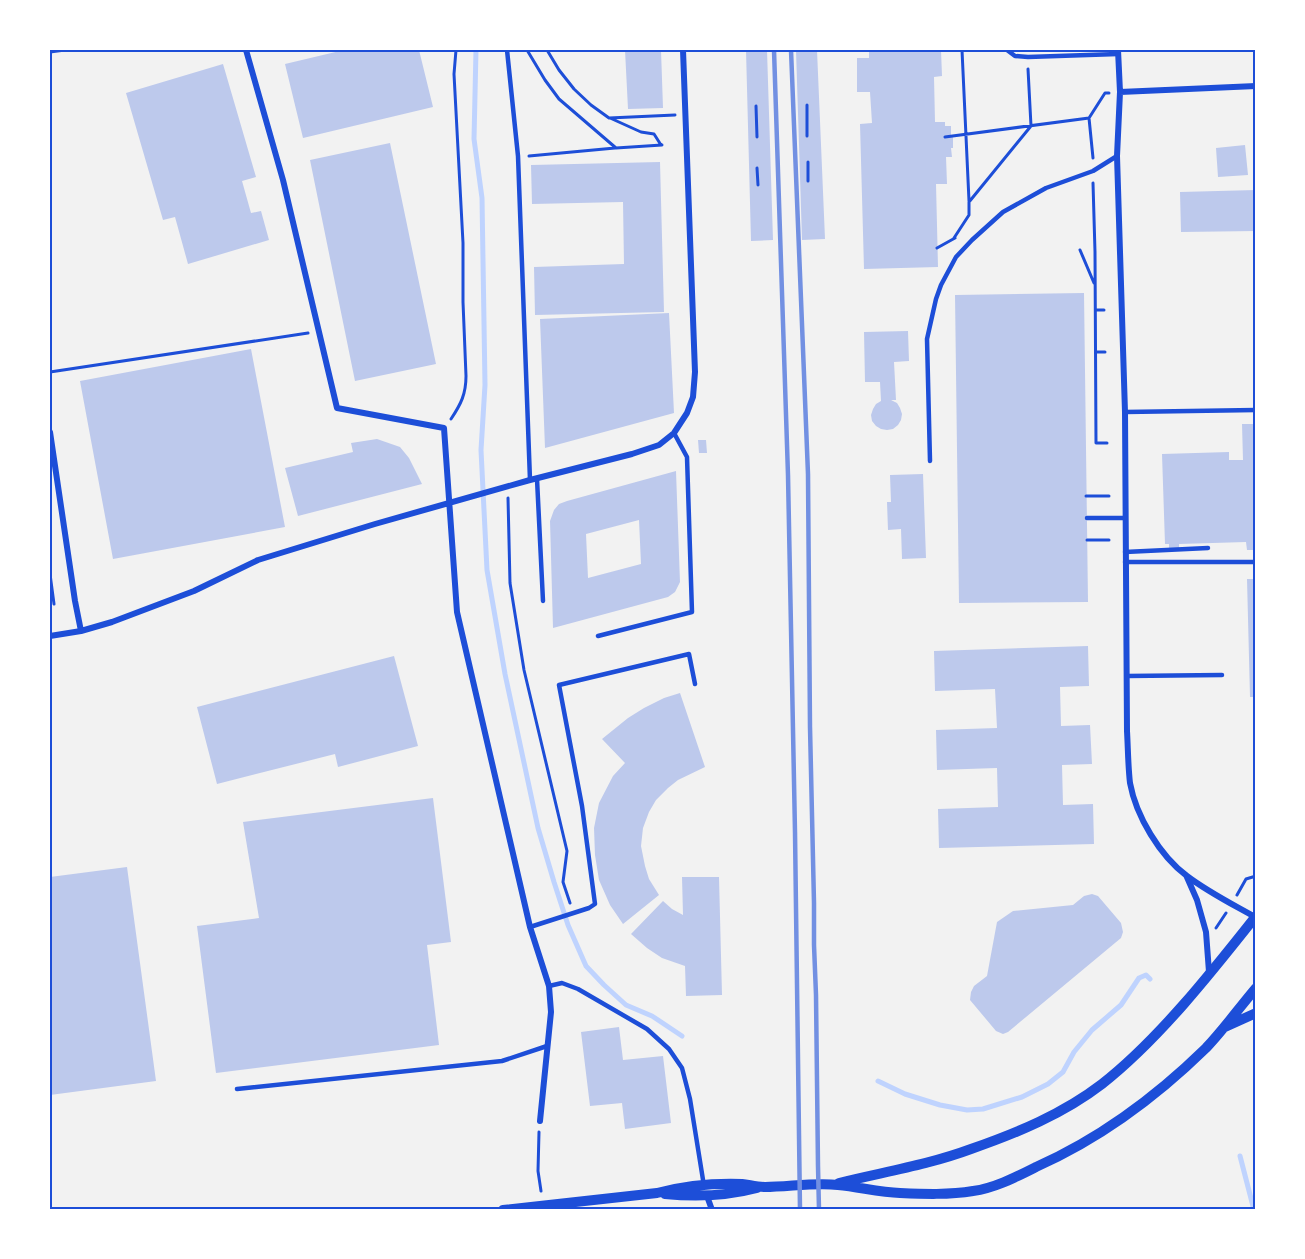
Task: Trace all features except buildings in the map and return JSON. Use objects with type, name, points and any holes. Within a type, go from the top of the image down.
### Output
[{"type":"street","points":[[246,50],[283,180],[337,408],[444,428],[457,612],[530,927],[549,986],[551,1012],[540,1121]]},
{"type":"street","points":[[50,636],[81,631],[112,622],[194,591],[258,560],[508,486],[632,454],[658,445],[674,433],[687,414],[693,397],[695,372],[683,50]]},
{"type":"street","points":[[503,1209],[657,1193],[685,1196],[705,1191],[742,1192],[763,1187],[836,1184],[969,1150],[1040,1121],[1074,1103],[1102,1084],[1164,1025],[1255,917],[1186,875],[1160,849],[1145,823],[1131,784],[1128,760],[1125,412],[1117,156],[1120,92],[1118,52]]},
{"type":"street","points":[[1120,92],[1256,86]]},
{"type":"street","points":[[50,432],[81,631]]},
{"type":"street","points":[[1186,875],[1197,900],[1206,932],[1209,972]]},
{"type":"street","points":[[836,1184],[899,1193],[939,1194],[974,1191],[999,1184],[1058,1157],[1142,1104],[1176,1076],[1208,1046],[1256,988]]},
{"type":"street","points":[[1222,1029],[1256,1013]]},
{"type":"street","points":[[705,1191],[712,1209]]},
{"type":"lane","points":[[507,50],[518,156],[534,479],[543,601]]},
{"type":"lane","points":[[1007,50],[1015,56],[1028,57],[1118,52]]},
{"type":"lane","points":[[1070,50],[1070,56]]},
{"type":"lane","points":[[930,461],[927,339],[940,285],[956,257],[1003,212],[1046,188],[1093,171],[1117,156]]},
{"type":"lane","points":[[1125,412],[1256,410]]},
{"type":"lane","points":[[598,636],[692,612],[687,457],[674,433]]},
{"type":"lane","points":[[1087,518],[1125,518]]},
{"type":"lane","points":[[1125,552],[1208,548]]},
{"type":"lane","points":[[1125,562],[1256,562]]},
{"type":"lane","points":[[530,927],[574,914],[595,904],[582,806],[559,685],[689,654],[695,684]]},
{"type":"lane","points":[[1127,676],[1222,675]]},
{"type":"lane","points":[[549,986],[562,983],[578,989],[647,1029],[669,1049],[682,1068],[690,1099],[705,1191]]},
{"type":"lane","points":[[237,1089],[502,1061],[548,1046]]},
{"type":"path","points":[[50,52],[65,50]]},
{"type":"path","points":[[444,428],[461,404],[466,386],[463,243],[454,74],[456,50]]},
{"type":"path","points":[[527,50],[559,99],[616,148]]},
{"type":"path","points":[[537,156],[662,145],[654,134],[641,132],[609,118],[591,105],[574,89],[547,50]]},
{"type":"path","points":[[954,238],[969,215],[962,50]]},
{"type":"path","points":[[969,202],[1031,126],[1028,66]]},
{"type":"path","points":[[1105,93],[1089,117],[1093,171],[1096,310],[1096,443],[1107,443]]},
{"type":"path","points":[[807,105],[807,136]]},
{"type":"path","points":[[756,106],[757,137]]},
{"type":"path","points":[[609,118],[686,115]]},
{"type":"path","points":[[945,137],[1089,117]]},
{"type":"path","points":[[808,162],[808,181]]},
{"type":"path","points":[[757,168],[758,185]]},
{"type":"path","points":[[937,248],[962,236]]},
{"type":"path","points":[[1080,250],[1095,284]]},
{"type":"path","points":[[1096,310],[1104,310]]},
{"type":"path","points":[[50,372],[319,331]]},
{"type":"path","points":[[1096,352],[1105,352]]},
{"type":"path","points":[[508,486],[510,584],[524,670],[567,851],[563,882],[574,914]]},
{"type":"path","points":[[1086,496],[1108,496]]},
{"type":"path","points":[[1087,540],[1109,540]]},
{"type":"path","points":[[50,574],[54,604]]},
{"type":"path","points":[[1245,881],[1256,876]]},
{"type":"path","points":[[538,1171],[540,1121]]},
{"type":"waterway","points":[[476,50],[474,139],[482,198],[485,385],[481,450],[487,570],[505,674],[538,828],[568,925],[586,966],[626,1005],[652,1016],[682,1036]]},
{"type":"waterway","points":[[878,1081],[905,1094],[940,1105],[967,1110],[983,1109],[1022,1097],[1048,1084],[1063,1072],[1074,1052],[1092,1030],[1121,1005],[1139,978],[1146,975],[1150,979]]},
{"type":"waterway","points":[[1240,1156],[1254,1210]]},
{"type":"railway","points":[[774,50],[788,475],[800,1210]]},
{"type":"railway","points":[[791,50],[808,474],[819,1210]]}]
